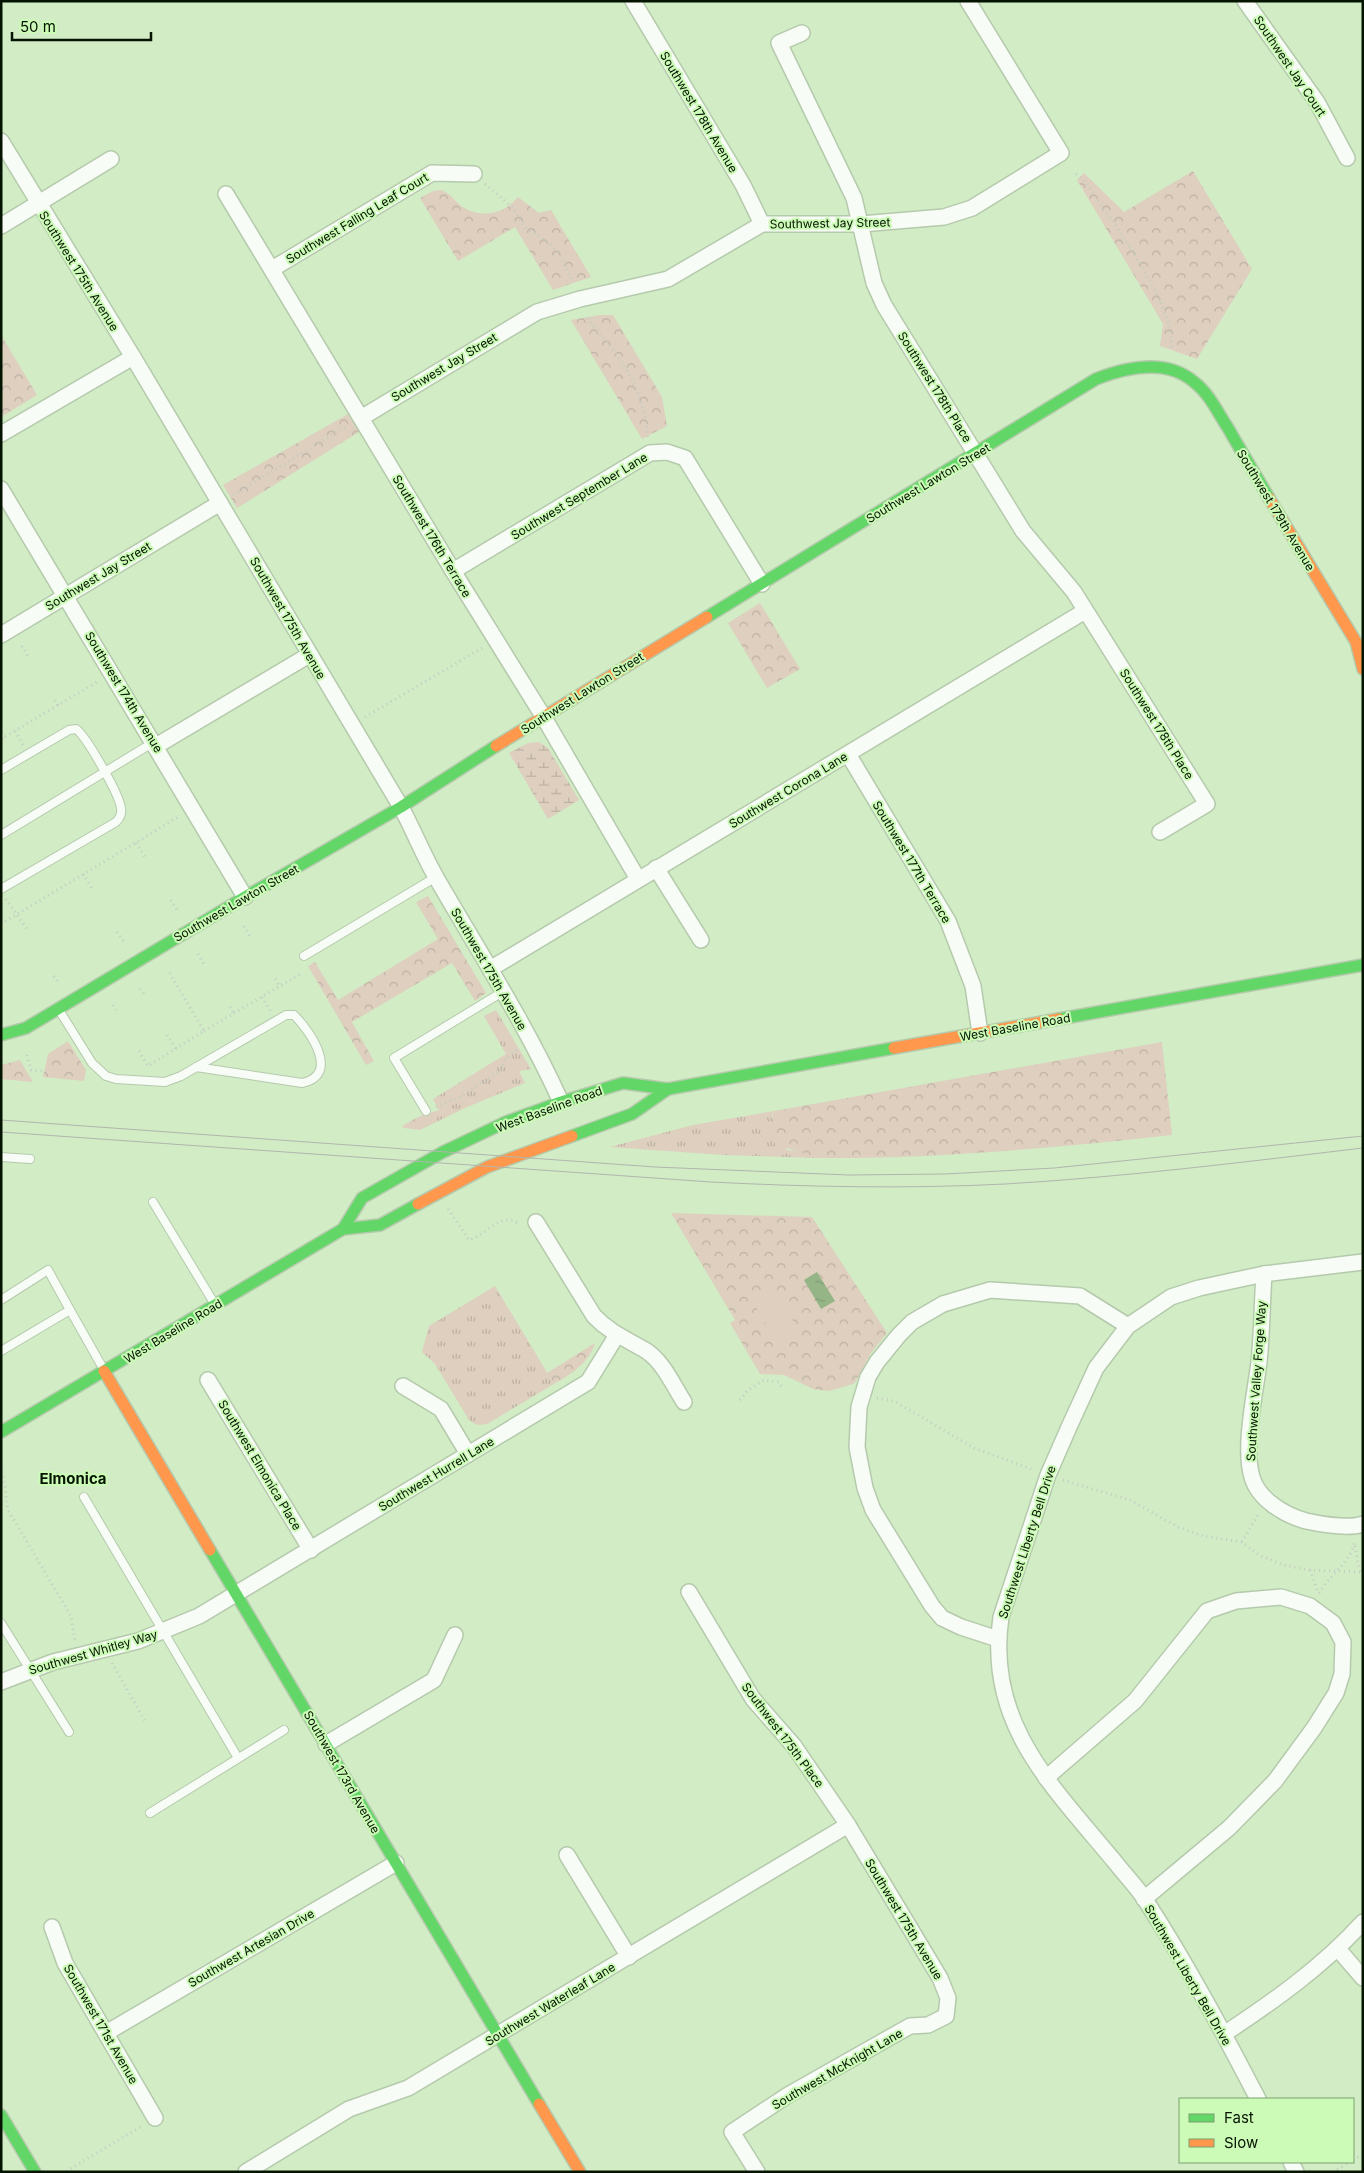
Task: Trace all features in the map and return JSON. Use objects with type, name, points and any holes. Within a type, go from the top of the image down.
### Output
[{"type":"street","name":"Southwest 178th Avenue","points":[[634,1],[743,185],[762,224]]},
{"type":"street","name":"Southwest Jay Street","points":[[361,418],[537,312],[580,299],[668,279],[762,224],[861,224],[944,218],[972,208],[1061,153],[968,1]]},
{"type":"street","name":"Southwest Jay Court","points":[[1245,1],[1317,102],[1347,158]]},
{"type":"street","name":"Southwest 178th Place","points":[[802,34],[779,43],[854,198],[874,283],[884,305],[1023,530],[1034,546],[1064,578],[1207,804],[1160,832]]},
{"type":"street","name":"Southwest 175th Avenue","points":[[1,141],[133,357],[309,656],[401,807],[436,877],[504,991],[561,1102]]},
{"type":"street","points":[[1,226],[111,159]]},
{"type":"street","name":"Southwest Falling Leaf Court","points":[[272,269],[432,173],[474,174]]},
{"type":"street","name":"Southwest 176th Terrace","points":[[226,194],[453,571],[543,716],[638,879]]},
{"type":"street","points":[[1,434],[133,357]]},
{"type":"street","name":"Southwest Lawton Street","points":[[1,1035],[26,1028],[245,897],[401,807],[543,716],[976,454],[1096,379],[1112,372],[1146,366],[1166,369]]},
{"type":"street","name":"Southwest 179th Avenue","points":[[1166,369],[1180,373],[1194,381],[1214,406],[1356,642],[1363,669]]},
{"type":"street","name":"Southwest September Lane","points":[[453,571],[650,453],[667,452],[686,458],[762,584]]},
{"type":"street","name":"Southwest 174th Avenue","points":[[3,496],[66,596],[245,897]]},
{"type":"street","name":"Southwest Jay Street","points":[[1,635],[220,503]]},
{"type":"street","name":"Southwest Corona Lane","points":[[490,968],[1085,611]]},
{"type":"street","points":[[155,744],[309,656]]},
{"type":"street","name":"Southwest 177th Terrace","points":[[848,754],[948,921],[973,986],[980,1033]]},
{"type":"street","points":[[656,868],[701,940]]},
{"type":"street","name":"West Baseline Road","points":[[343,1229],[362,1198],[444,1152],[506,1122],[561,1102],[623,1084],[668,1090],[726,1078],[1363,965]]},
{"type":"street","name":"West Baseline Road","points":[[1,1432],[343,1229],[380,1224],[487,1167],[632,1114],[668,1090]]},
{"type":"street","points":[[536,1222],[594,1316],[604,1327],[646,1350],[658,1360],[684,1402]]},
{"type":"street","name":"Southwest Liberty Bell Drive","points":[[1257,2098],[1182,1960],[1144,1899],[1046,1778],[1015,1728],[1006,1702],[998,1639],[1001,1617],[1048,1475],[1096,1368],[1128,1326],[1171,1297],[1199,1288],[1264,1274],[1363,1262]]},
{"type":"street","name":"Southwest Valley Forge Way","points":[[1264,1274],[1260,1348],[1248,1457],[1252,1478],[1259,1492],[1267,1500],[1295,1518],[1322,1524],[1357,1525]]},
{"type":"street","points":[[998,1639],[961,1627],[942,1618],[932,1606],[874,1510],[866,1488],[857,1447],[862,1395],[868,1378],[877,1362],[898,1335],[912,1322],[943,1304],[990,1290],[1080,1296],[1128,1326]]},
{"type":"street","name":"Southwest Hurrell Lane","points":[[237,1594],[588,1382],[617,1335]]},
{"type":"street","name":"Southwest 173rd Avenue","points":[[104,1372],[580,2172]]},
{"type":"street","name":"Southwest Elmonica Place","points":[[208,1380],[311,1550]]},
{"type":"street","points":[[403,1386],[441,1410],[468,1454]]},
{"type":"street","name":"Southwest 175th Place","points":[[689,1592],[753,1699],[794,1746],[848,1825]]},
{"type":"street","name":"Southwest Whitley Way","points":[[1,1682],[30,1670],[78,1656],[138,1642],[199,1616],[237,1594]]},
{"type":"street","points":[[1046,1778],[1135,1701],[1207,1610],[1236,1601],[1281,1597],[1310,1606],[1333,1623],[1343,1642],[1342,1674],[1336,1693],[1314,1728],[1275,1781],[1229,1828],[1144,1899]]},
{"type":"street","points":[[326,1744],[434,1680],[455,1635]]},
{"type":"street","name":"Southwest 175th Avenue","points":[[848,1825],[940,1978],[948,1998],[946,2016]]},
{"type":"street","name":"Southwest Waterleaf Lane","points":[[246,2172],[349,2109],[408,2088],[848,1825]]},
{"type":"street","points":[[567,1855],[628,1957]]},
{"type":"street","name":"Southwest Artesian Drive","points":[[106,2033],[396,1863]]},
{"type":"street","points":[[1224,2034],[1278,1998],[1338,1949],[1363,1922]]},
{"type":"street","name":"Southwest 171st Avenue","points":[[52,1927],[65,1963],[155,2118]]},
{"type":"street","points":[[1338,1949],[1363,1978]]},
{"type":"street","name":"Southwest McKnight Lane","points":[[757,2172],[732,2132],[788,2096],[910,2026],[928,2024],[946,2016]]},
{"type":"street","points":[[1,2115],[35,2172]]},
{"type":"lane","points":[[1,770],[69,730],[76,728],[82,733],[104,772],[120,802],[122,810],[120,818],[116,822],[1,890]]},
{"type":"lane","points":[[1,835],[104,772],[155,744]]},
{"type":"lane","points":[[304,956],[436,877]]},
{"type":"lane","points":[[426,1111],[394,1058],[504,991]]},
{"type":"lane","points":[[58,1008],[92,1063],[106,1076],[116,1079],[165,1082],[172,1080],[286,1016],[294,1015],[301,1022],[319,1053],[321,1062],[320,1071],[315,1078],[302,1083],[196,1067]]},
{"type":"lane","points":[[1,1157],[30,1160]]},
{"type":"lane","points":[[153,1202],[216,1305]]},
{"type":"lane","points":[[1,1300],[48,1270],[104,1372]]},
{"type":"lane","points":[[1,1351],[70,1310]]},
{"type":"lane","points":[[84,1497],[238,1758]]},
{"type":"lane","points":[[1,1623],[69,1732]]},
{"type":"lane","points":[[150,1813],[284,1730]]},
{"type":"path","points":[[474,174],[512,207],[526,227],[550,244],[560,255],[573,282]]},
{"type":"path","points":[[1076,174],[1086,182],[1161,301],[1170,331],[1171,353]]},
{"type":"path","points":[[588,318],[604,342],[619,358],[633,381],[643,404],[650,453]]},
{"type":"path","points":[[220,503],[361,418]]},
{"type":"path","points":[[351,726],[496,640]]},
{"type":"path","points":[[22,646],[28,656]]},
{"type":"path","points":[[1,732],[3,738],[98,681]]},
{"type":"path","points":[[54,700],[58,705]]},
{"type":"path","points":[[1,924],[179,816]]},
{"type":"path","points":[[136,843],[145,857]]},
{"type":"path","points":[[83,874],[92,888]]},
{"type":"path","points":[[1,890],[28,931]]},
{"type":"path","points":[[170,900],[177,910]]},
{"type":"path","points":[[244,926],[250,936]]},
{"type":"path","points":[[118,932],[124,942]]},
{"type":"path","points":[[198,954],[204,964]]},
{"type":"path","points":[[168,972],[204,1031]]},
{"type":"path","points":[[139,1051],[148,1066],[302,973]]},
{"type":"path","points":[[54,976],[58,982]]},
{"type":"path","points":[[275,979],[280,986]]},
{"type":"path","points":[[140,989],[144,994]]},
{"type":"path","points":[[113,1005],[116,1010]]},
{"type":"path","points":[[230,1007],[234,1014]]},
{"type":"path","points":[[167,1034],[176,1049]]},
{"type":"path","points":[[426,1111],[458,1098],[500,1071],[510,1053],[530,1041]]},
{"type":"path","points":[[27,1055],[31,1070],[43,1071]]},
{"type":"path","points":[[438,1193],[469,1240],[500,1222],[510,1220],[519,1223],[522,1229],[536,1222]]},
{"type":"path","points":[[740,1400],[755,1385],[764,1380],[778,1382],[783,1388]]},
{"type":"path","points":[[862,1395],[894,1401],[974,1448],[1039,1472]]},
{"type":"path","points":[[1,1472],[6,1485],[5,1500],[8,1510],[71,1616],[78,1656]]},
{"type":"path","points":[[1063,1480],[1130,1500],[1178,1526],[1203,1536],[1242,1542],[1258,1554],[1283,1565],[1310,1570],[1362,1572],[1358,1564],[1355,1545],[1357,1525]]},
{"type":"path","points":[[1242,1542],[1267,1500]]},
{"type":"path","points":[[1318,1594],[1325,1581],[1350,1558],[1355,1545]]},
{"type":"path","points":[[104,1650],[145,1721]]},
{"type":"path","points":[[68,2172],[68,2170],[155,2118]]},
{"type":"path","points":[[1333,2172],[1348,2163]]},
{"type":"green space","points":[[1193,171],[1252,269],[1197,359],[1160,346],[1163,324],[1077,180],[1084,173],[1124,212]]},
{"type":"green space","points":[[441,190],[449,194],[460,205],[475,212],[490,213],[498,211],[506,208],[518,197],[539,213],[551,210],[591,277],[553,290],[515,227],[458,261],[420,198],[433,191]]},
{"type":"green space","points":[[600,315],[613,315],[662,397],[667,426],[642,439],[571,320]]},
{"type":"green space","points":[[1,335],[37,395],[1,417]]},
{"type":"green space","points":[[348,414],[359,432],[237,508],[223,485]]},
{"type":"green space","points":[[760,603],[800,669],[767,688],[728,623]]},
{"type":"green space","points":[[539,742],[548,748],[579,800],[548,819],[509,753],[528,743]]},
{"type":"green space","points":[[428,896],[486,993],[475,1001],[452,963],[352,1022],[374,1061],[366,1065],[308,966],[315,962],[338,1000],[438,939],[416,902]]},
{"type":"green space","points":[[496,1010],[531,1069],[519,1071],[525,1083],[465,1108],[420,1130],[404,1128],[402,1126],[420,1116],[439,1110],[433,1099],[506,1054],[484,1016]]},
{"type":"green space","points":[[68,1041],[86,1070],[84,1081],[43,1077],[48,1054]]},
{"type":"green space","points":[[1162,1042],[1172,1135],[949,1155],[815,1158],[774,1143],[771,1131],[774,1111]]},
{"type":"green space","points":[[20,1060],[33,1082],[1,1079],[1,1065]]},
{"type":"green space","points":[[774,1111],[771,1117],[787,1150],[803,1152],[815,1158],[723,1155],[610,1147],[693,1125]]},
{"type":"green space","points":[[671,1213],[812,1217],[887,1333],[871,1353],[856,1381],[853,1384],[829,1391],[813,1389],[784,1375],[760,1374],[730,1323],[735,1320]]},
{"type":"green space","points":[[495,1286],[554,1384],[487,1424],[477,1425],[469,1420],[435,1364],[422,1352],[429,1326]]},
{"type":"green space","points":[[773,1288],[799,1331],[778,1344],[752,1301]]},
{"type":"green space","points":[[595,1343],[584,1362],[573,1372],[554,1384],[547,1373]]},
{"type":"water","points":[[817,1272],[835,1301],[821,1309],[804,1280]]},
{"type":"tram line","points":[[1,1120],[655,1167],[848,1175],[945,1174],[1054,1168],[1363,1136]]},
{"type":"tram line","points":[[1,1132],[711,1182],[858,1187],[968,1186],[1050,1181],[1184,1169],[1363,1148]]},
{"type":"traffic: fast","points":[[707,617],[1096,379],[1133,368],[1159,367],[1183,374],[1194,382],[1209,397],[1269,498]]},
{"type":"traffic: fast","points":[[1,1035],[26,1028],[245,897],[401,807],[496,746]]},
{"type":"traffic: fast","points":[[1059,1019],[1363,965]]},
{"type":"traffic: fast","points":[[343,1229],[362,1198],[443,1152],[506,1122],[561,1102],[623,1083],[668,1089],[894,1048]]},
{"type":"traffic: fast","points":[[572,1136],[632,1114],[668,1089]]},
{"type":"traffic: fast","points":[[1,1432],[343,1229],[380,1225],[418,1204]]},
{"type":"traffic: fast","points":[[210,1550],[539,2104]]},
{"type":"traffic: fast","points":[[1,2115],[35,2172]]},
{"type":"traffic: slow","points":[[1269,498],[1356,642],[1363,669]]},
{"type":"traffic: slow","points":[[496,746],[707,617]]},
{"type":"traffic: slow","points":[[894,1048],[1059,1019]]},
{"type":"traffic: slow","points":[[418,1204],[487,1167],[572,1136]]},
{"type":"traffic: slow","points":[[104,1371],[210,1550]]},
{"type":"traffic: slow","points":[[539,2104],[580,2172]]},
{"type":"district","name":"Elmonica","points":[[73,1478]]}]
